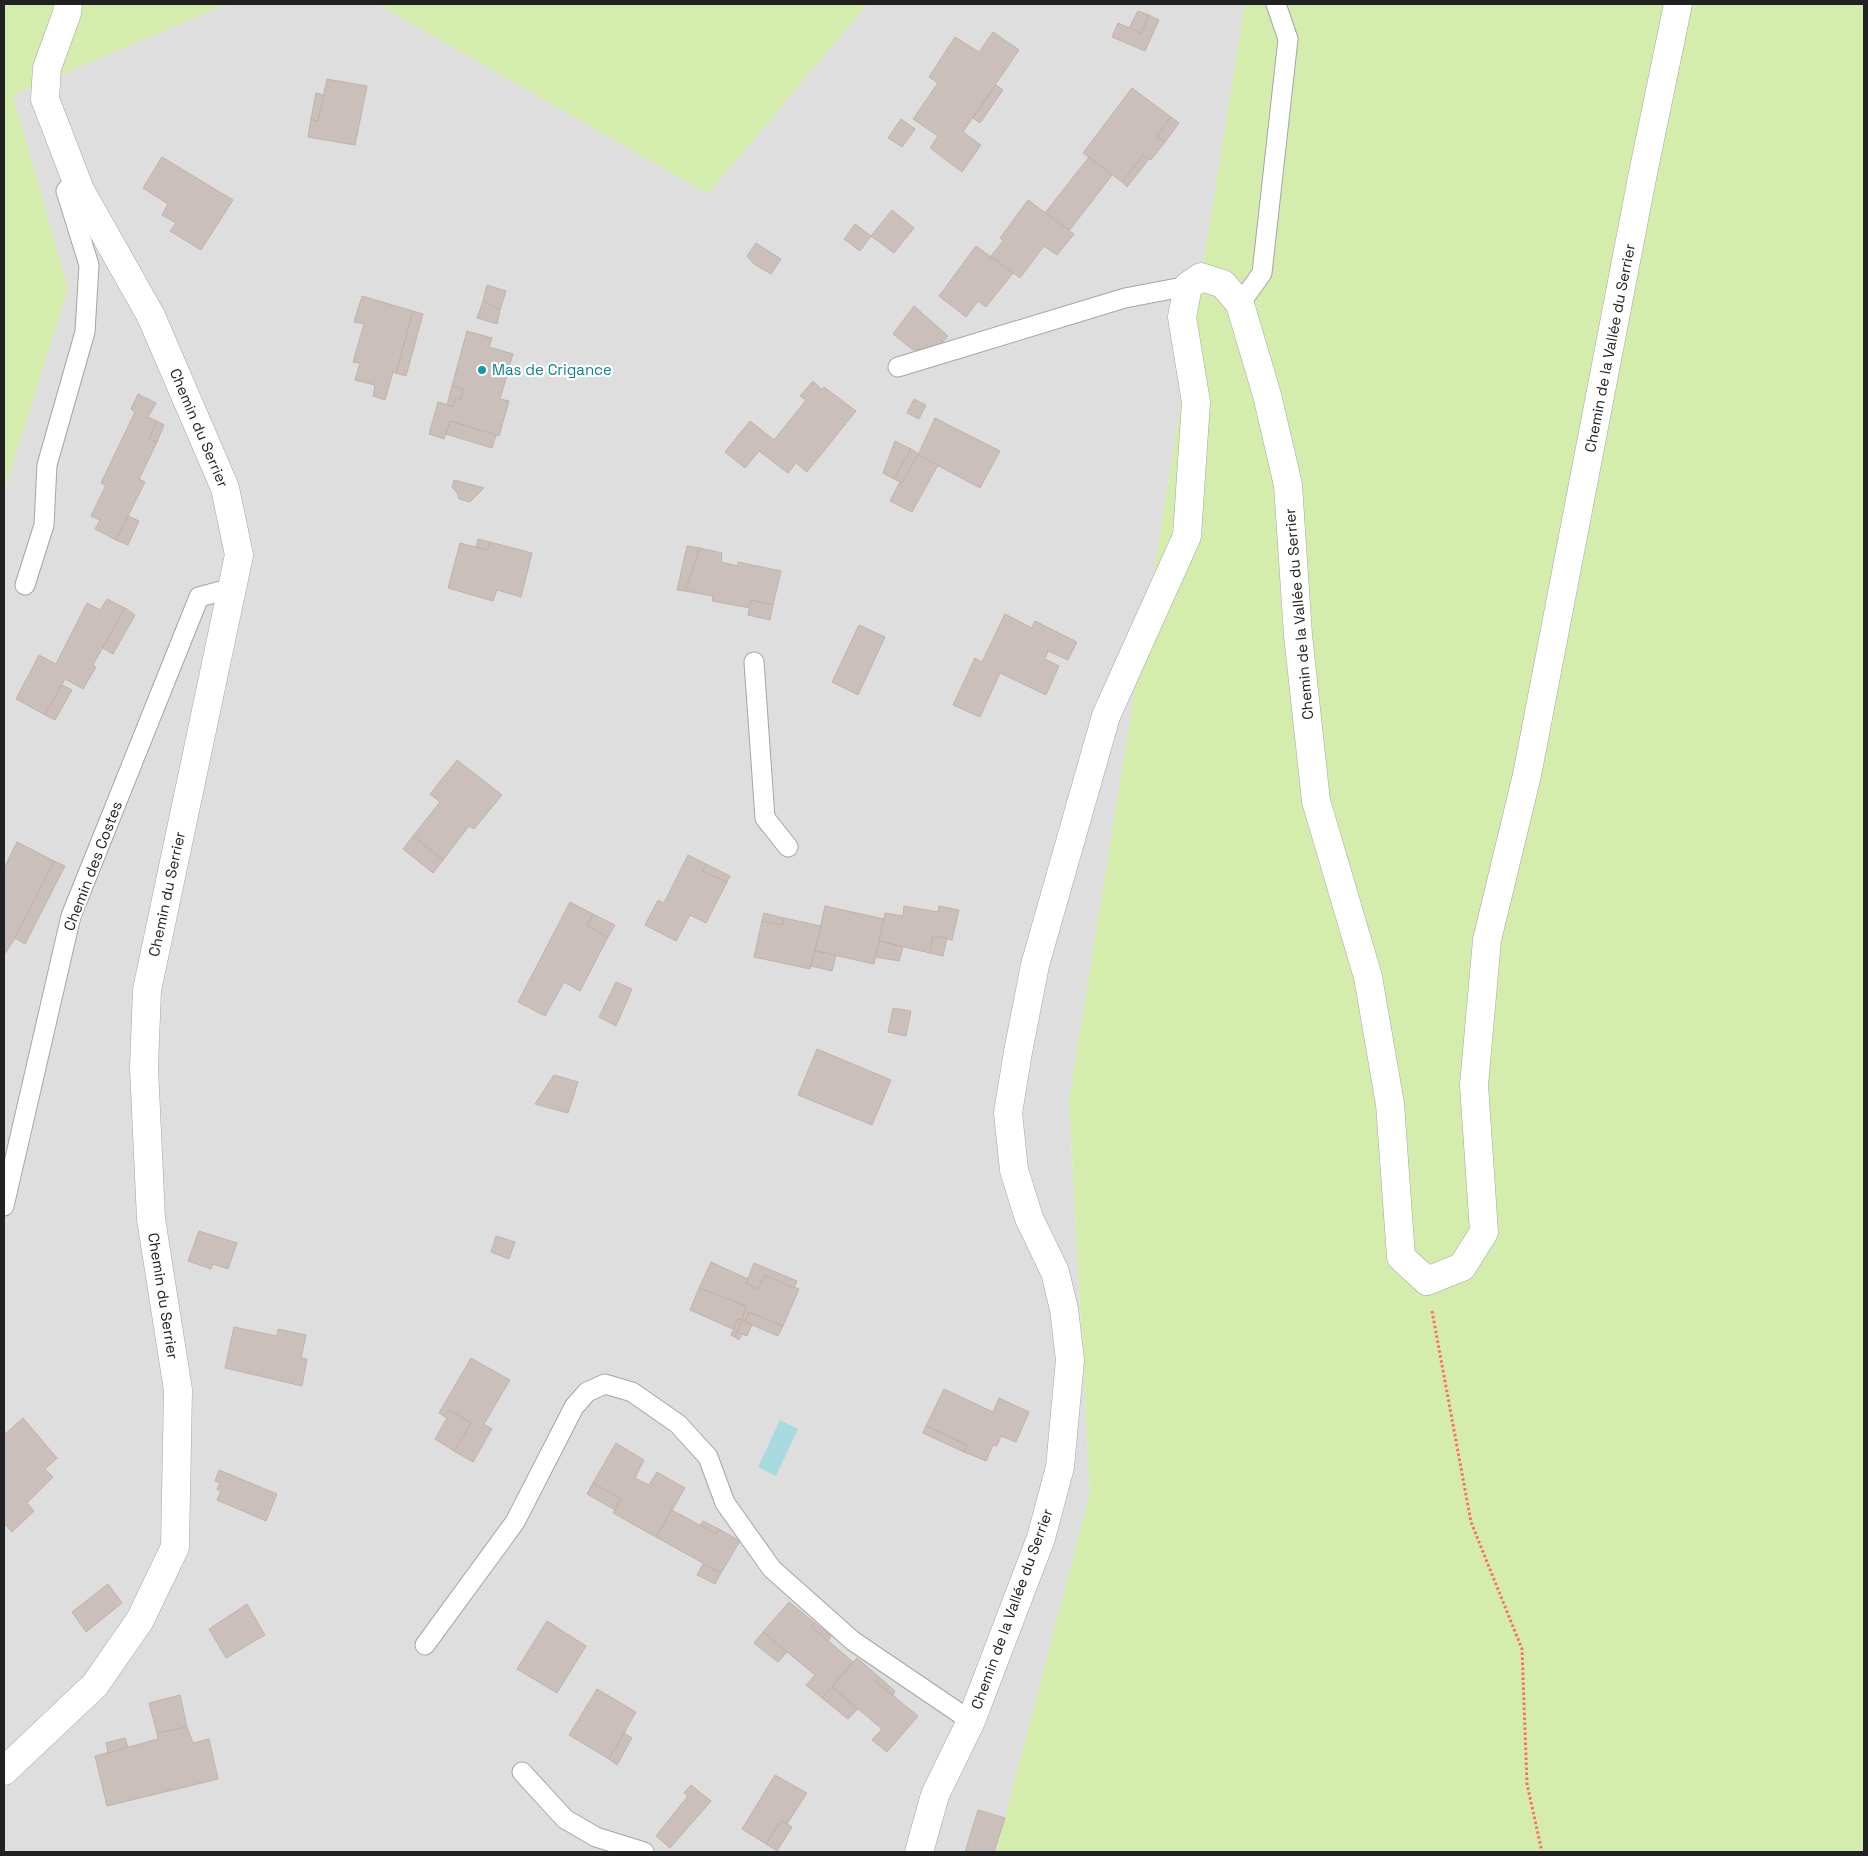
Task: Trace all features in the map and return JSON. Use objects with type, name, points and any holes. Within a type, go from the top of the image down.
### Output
[{"type":"street","name":"Chemin du Serrier","points":[[4,1772],[95,1685],[140,1620],[175,1547],[178,1390],[151,1219],[144,1067],[147,990],[239,555],[225,488],[151,316],[80,190],[45,99],[47,68],[67,13],[68,4]]},
{"type":"street","name":"Chemin de la Vallée du Serrier","points":[[919,1852],[936,1795],[971,1720],[1041,1538],[1060,1467],[1070,1360],[1064,1308],[1055,1272],[1029,1218],[1014,1170],[1008,1113],[1035,965],[1106,716],[1187,536],[1196,402],[1182,317],[1188,286],[1201,277],[1223,284],[1240,304],[1267,395],[1288,484],[1298,635],[1316,801],[1368,977],[1390,1104],[1401,1257],[1427,1281],[1462,1267],[1484,1232],[1474,1085],[1487,940],[1527,775],[1642,178],[1678,4]]},
{"type":"lane","points":[[1240,304],[1262,273],[1288,38],[1276,4]]},
{"type":"lane","points":[[25,585],[44,525],[47,465],[85,332],[89,265],[66,191],[76,178]]},
{"type":"lane","points":[[898,367],[1125,298],[1188,286]]},
{"type":"lane","name":"Chemin des Costes","points":[[4,1206],[71,916],[199,597],[232,588]]},
{"type":"lane","points":[[754,662],[765,818],[788,847]]},
{"type":"lane","points":[[425,1645],[515,1522],[574,1407],[587,1392],[605,1384],[632,1392],[678,1424],[708,1457],[725,1503],[772,1570],[853,1641],[971,1720]]},
{"type":"lane","points":[[522,1772],[565,1819],[596,1837],[644,1852]]},
{"type":"path","points":[[1427,1281],[1471,1522],[1522,1650],[1527,1784],[1542,1852]]},
{"type":"shaded area","points":[[227,4],[378,4],[708,194],[867,4],[1245,4],[1069,1100],[1090,1493],[996,1852],[4,1852],[4,491],[68,288],[12,95]]},
{"type":"green space","points":[[4,4],[227,4],[13,95],[68,288],[4,491]]},
{"type":"green space","points":[[378,4],[867,4],[708,194]]},
{"type":"green space","points":[[1245,4],[1864,4],[1864,1852],[996,1852],[1090,1493],[1069,1100]]},
{"type":"water","points":[[780,1420],[798,1429],[776,1476],[758,1467]]},
{"type":"building","points":[[1138,11],[1149,15],[1141,33],[1129,28]]},
{"type":"building","points":[[1149,15],[1159,20],[1145,51],[1112,37],[1118,23],[1141,33]]},
{"type":"building","points":[[993,32],[1019,50],[963,132],[981,145],[962,172],[930,148],[938,136],[913,119],[938,83],[929,77],[955,37],[979,52]]},
{"type":"building","points":[[327,79],[367,86],[355,145],[308,137],[311,119],[318,121]]},
{"type":"building","points":[[996,85],[1003,90],[980,123],[973,118]]},
{"type":"building","points":[[1132,88],[1171,117],[1157,136],[1165,142],[1151,160],[1143,155],[1122,182],[1083,153]]},
{"type":"building","points":[[316,93],[324,95],[318,121],[311,119]]},
{"type":"building","points":[[1171,117],[1179,123],[1165,142],[1157,136]]},
{"type":"building","points":[[901,119],[915,129],[902,147],[888,138]]},
{"type":"building","points":[[1143,155],[1149,159],[1127,187],[1122,182]]},
{"type":"building","points":[[162,157],[233,200],[201,250],[170,231],[176,223],[162,215],[168,204],[143,188]]},
{"type":"building","points":[[1089,157],[1112,175],[1069,231],[1045,213]]},
{"type":"building","points":[[1028,200],[1074,234],[1057,255],[1044,246],[1020,278],[991,256],[1003,241],[1000,238]]},
{"type":"building","points":[[892,210],[914,228],[894,253],[871,236]]},
{"type":"building","points":[[855,224],[871,236],[860,251],[844,239]]},
{"type":"building","points":[[756,243],[781,259],[771,274],[754,264],[747,256]]},
{"type":"building","points":[[976,246],[1013,273],[986,307],[978,301],[966,317],[939,296]]},
{"type":"building","points":[[487,285],[506,291],[500,310],[483,301]]},
{"type":"building","points":[[362,296],[413,311],[396,373],[393,372],[385,400],[373,396],[375,385],[355,380],[360,363],[353,362],[364,324],[354,322]]},
{"type":"building","points":[[483,301],[500,310],[497,324],[477,318]]},
{"type":"building","points":[[914,306],[948,336],[938,347],[913,350],[893,334]]},
{"type":"building","points":[[413,311],[423,314],[406,376],[396,373]]},
{"type":"building","name":"Mas de Crigance","points":[[467,331],[492,338],[489,347],[513,354],[500,399],[509,401],[499,436],[450,421],[444,439],[429,434],[438,402],[453,406],[455,398],[461,399],[463,389],[452,386]]},
{"type":"building","points":[[813,381],[822,390],[824,387],[856,411],[807,472],[796,463],[788,473],[759,451],[745,468],[725,452],[750,421],[774,440],[806,400],[800,396]]},
{"type":"building","points":[[452,386],[463,389],[461,399],[455,398],[453,406],[447,405]]},
{"type":"building","points":[[138,394],[156,403],[148,417],[157,421],[149,439],[157,442],[139,479],[145,482],[116,540],[95,529],[100,520],[91,516],[106,485],[101,483],[135,412],[131,409]]},
{"type":"building","points":[[914,399],[926,405],[919,419],[907,413]]},
{"type":"building","points":[[935,418],[1000,451],[980,488],[918,455]]},
{"type":"building","points":[[157,421],[164,425],[157,442],[149,439]]},
{"type":"building","points":[[450,421],[496,435],[492,448],[446,434]]},
{"type":"building","points":[[895,441],[911,449],[894,479],[883,473]]},
{"type":"building","points":[[911,449],[919,454],[902,483],[894,479]]},
{"type":"building","points":[[918,455],[938,465],[912,512],[890,501]]},
{"type":"building","points":[[454,480],[484,488],[470,502],[459,499],[452,487]]},
{"type":"building","points":[[128,516],[139,521],[128,545],[116,540]]},
{"type":"building","points":[[478,539],[490,542],[488,550],[476,547]]},
{"type":"building","points":[[490,542],[532,553],[521,597],[497,590],[493,601],[448,588],[460,543],[488,550]]},
{"type":"building","points":[[687,546],[700,548],[685,591],[677,590]]},
{"type":"building","points":[[700,548],[722,553],[721,562],[738,566],[738,562],[781,571],[773,605],[751,600],[750,608],[712,601],[713,596],[685,591]]},
{"type":"building","points":[[107,599],[125,608],[93,665],[96,667],[83,689],[65,679],[45,715],[16,699],[39,655],[56,664],[87,603],[100,610]]},
{"type":"building","points":[[751,600],[773,605],[770,620],[748,615]]},
{"type":"building","points":[[125,608],[135,615],[113,654],[103,648]]},
{"type":"building","points":[[1005,614],[1032,628],[1035,621],[1077,642],[1068,660],[1048,651],[1045,659],[1059,666],[1046,695],[1000,673],[980,717],[953,705],[975,658],[982,662]]},
{"type":"building","points":[[859,625],[885,637],[858,695],[832,682]]},
{"type":"building","points":[[62,685],[72,690],[55,720],[45,715]]},
{"type":"building","points":[[457,760],[502,795],[474,829],[469,826],[443,860],[413,836],[440,802],[430,794]]},
{"type":"building","points":[[413,836],[443,860],[433,873],[403,849]]},
{"type":"building","points":[[17,842],[54,861],[15,938],[4,955],[4,868]]},
{"type":"building","points":[[688,855],[706,864],[703,871],[727,882],[706,923],[690,915],[676,941],[645,925],[658,900],[664,903]]},
{"type":"building","points":[[54,861],[65,866],[25,944],[15,938]]},
{"type":"building","points":[[706,864],[730,876],[727,882],[703,871]]},
{"type":"building","points":[[570,902],[593,914],[587,926],[608,937],[580,991],[564,982],[545,1016],[518,1002]]},
{"type":"building","points":[[825,906],[884,919],[874,964],[815,951]]},
{"type":"building","points":[[904,906],[938,912],[939,906],[959,910],[952,940],[933,936],[930,953],[879,941],[885,913],[903,916]]},
{"type":"building","points":[[764,913],[784,918],[783,925],[762,921]]},
{"type":"building","points":[[593,914],[615,925],[608,937],[587,926]]},
{"type":"building","points":[[784,918],[821,926],[810,969],[754,957],[762,921],[783,925]]},
{"type":"building","points":[[933,936],[947,938],[943,956],[930,953]]},
{"type":"building","points":[[879,941],[903,947],[899,961],[876,957]]},
{"type":"building","points":[[815,951],[836,955],[832,971],[811,966]]},
{"type":"building","points":[[616,982],[632,989],[616,1026],[599,1017]]},
{"type":"building","points":[[893,1008],[911,1011],[906,1036],[888,1032]]},
{"type":"building","points":[[817,1049],[891,1080],[872,1125],[798,1095]]},
{"type":"building","points":[[554,1075],[578,1082],[568,1113],[535,1104]]},
{"type":"building","points":[[199,1231],[237,1243],[228,1269],[213,1264],[211,1269],[188,1261]]},
{"type":"building","points":[[496,1236],[515,1242],[509,1259],[491,1252]]},
{"type":"building","points":[[711,1262],[748,1279],[746,1283],[758,1289],[765,1275],[799,1289],[783,1326],[749,1312],[745,1322],[742,1320],[746,1306],[699,1288]]},
{"type":"building","points":[[754,1263],[797,1281],[794,1288],[765,1275],[758,1289],[746,1283]]},
{"type":"building","points":[[699,1288],[746,1306],[742,1320],[738,1319],[733,1329],[690,1310]]},
{"type":"building","points":[[749,1312],[783,1326],[778,1336],[745,1322]]},
{"type":"building","points":[[738,1319],[742,1320],[735,1337],[731,1335]]},
{"type":"building","points":[[742,1320],[752,1325],[747,1336],[742,1334],[739,1340],[735,1337]]},
{"type":"building","points":[[234,1327],[277,1336],[278,1329],[306,1335],[301,1358],[307,1359],[302,1386],[225,1368]]},
{"type":"building","points":[[471,1358],[510,1380],[484,1424],[492,1429],[473,1462],[454,1451],[471,1423],[450,1410],[444,1416],[439,1413]]},
{"type":"building","points":[[944,1389],[993,1412],[999,1398],[1029,1412],[1016,1442],[1001,1436],[997,1446],[993,1445],[986,1461],[964,1452],[967,1445],[926,1426]]},
{"type":"building","points":[[450,1410],[471,1423],[454,1451],[435,1439],[447,1418],[444,1416]]},
{"type":"building","points":[[23,1418],[57,1458],[45,1469],[53,1477],[27,1503],[34,1511],[12,1532],[4,1523],[4,1435]]},
{"type":"building","points":[[926,1426],[967,1445],[964,1452],[923,1433]]},
{"type":"building","points":[[616,1443],[644,1460],[635,1478],[649,1485],[657,1472],[685,1488],[656,1537],[613,1513],[621,1499],[593,1483]]},
{"type":"building","points":[[219,1470],[277,1494],[266,1521],[217,1500],[221,1491],[217,1489],[220,1483],[215,1481]]},
{"type":"building","points":[[593,1483],[621,1499],[615,1510],[587,1494]]},
{"type":"building","points":[[672,1510],[716,1534],[719,1529],[740,1541],[721,1573],[656,1537]]},
{"type":"building","points":[[703,1521],[719,1529],[716,1534],[700,1525]]},
{"type":"building","points":[[703,1564],[721,1573],[715,1584],[697,1575]]},
{"type":"building","points":[[108,1584],[122,1603],[86,1632],[72,1612]]},
{"type":"building","points":[[789,1602],[815,1623],[811,1626],[853,1662],[822,1698],[806,1685],[815,1675],[763,1632]]},
{"type":"building","points":[[247,1604],[265,1635],[226,1658],[209,1629]]},
{"type":"building","points":[[547,1621],[586,1646],[557,1693],[517,1669]]},
{"type":"building","points":[[815,1623],[831,1636],[828,1641],[811,1626]]},
{"type":"building","points":[[763,1632],[787,1652],[778,1662],[754,1643]]},
{"type":"building","points":[[857,1658],[879,1677],[875,1681],[918,1716],[887,1752],[872,1740],[882,1729],[832,1687]]},
{"type":"building","points":[[879,1677],[895,1691],[893,1695],[875,1681]]},
{"type":"building","points":[[832,1687],[858,1709],[848,1719],[822,1698]]},
{"type":"building","points":[[597,1689],[636,1712],[609,1759],[569,1735]]},
{"type":"building","points":[[180,1695],[187,1727],[157,1733],[149,1703]]},
{"type":"building","points":[[187,1727],[193,1743],[209,1739],[218,1779],[107,1806],[95,1756],[158,1739],[157,1733]]},
{"type":"building","points":[[624,1733],[632,1738],[617,1765],[609,1759]]},
{"type":"building","points":[[125,1738],[128,1747],[108,1753],[106,1743]]},
{"type":"building","points":[[775,1775],[807,1793],[787,1824],[781,1821],[766,1844],[742,1829]]},
{"type":"building","points":[[691,1785],[711,1801],[670,1848],[656,1836],[688,1796],[684,1793]]},
{"type":"building","points":[[978,1810],[1005,1818],[994,1852],[965,1852]]},
{"type":"building","points":[[781,1821],[792,1827],[777,1851],[766,1844]]},
{"type":"place","name":"Mas de Crigance","points":[[482,370]]}]
